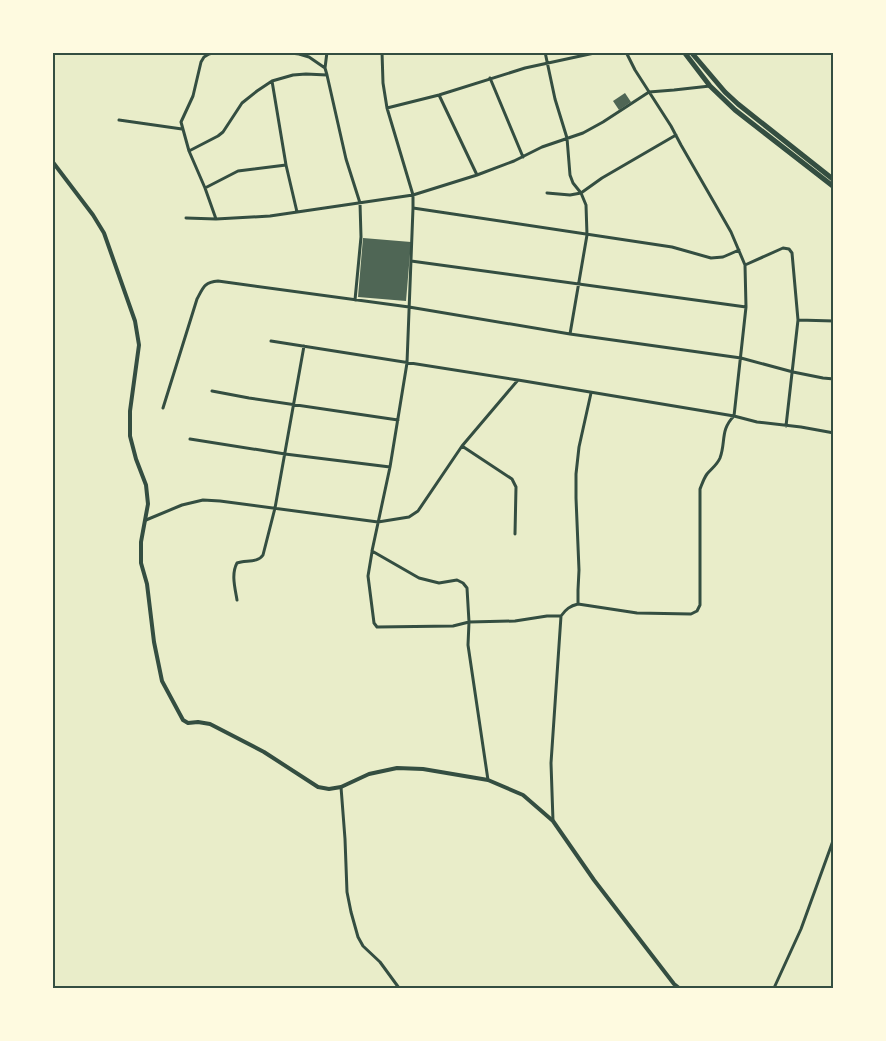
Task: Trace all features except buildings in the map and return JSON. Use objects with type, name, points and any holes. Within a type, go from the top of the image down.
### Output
[{"type":"highway","points":[[684,52],[710,86],[723,99],[749,122],[834,187]]},
{"type":"highway","points":[[691,52],[725,92],[738,104],[834,180]]},
{"type":"street","points":[[216,52],[204,57],[201,62],[193,96],[182,120],[182,129],[189,151],[216,219]]},
{"type":"street","points":[[282,52],[309,57],[325,68]]},
{"type":"street","points":[[327,52],[325,68],[346,159],[360,203],[361,237],[355,300]]},
{"type":"street","points":[[382,52],[383,83],[387,108],[413,195],[414,208],[407,363],[390,467],[368,576],[374,623],[377,627],[453,626],[469,622],[514,621],[561,616]]},
{"type":"street","points":[[545,52],[555,99],[567,138],[570,176],[586,205],[587,234],[570,334]]},
{"type":"street","points":[[387,108],[439,95],[525,68],[599,52]]},
{"type":"street","points":[[553,821],[551,763],[561,616],[571,605],[578,604],[637,613],[691,614],[698,611],[700,605],[700,489],[703,480],[719,460],[728,422],[734,416],[746,307],[745,265],[731,232],[626,52]]},
{"type":"street","points":[[189,151],[223,132],[242,103],[257,90],[272,81],[293,75],[328,75]]},
{"type":"street","points":[[490,78],[523,157]]},
{"type":"street","points":[[272,81],[286,165],[297,212]]},
{"type":"street","points":[[186,218],[216,219],[270,216],[413,195],[477,175],[523,157],[542,147],[583,133],[649,92],[710,86]]},
{"type":"street","points":[[439,95],[477,175]]},
{"type":"street","points":[[119,120],[182,129]]},
{"type":"street","points":[[547,193],[570,196],[581,193],[602,178],[631,163],[676,135]]},
{"type":"street","points":[[52,161],[93,215],[104,233],[135,322],[139,345],[130,411],[130,436],[146,485],[148,504],[141,542],[141,563],[147,584],[154,642],[162,681],[183,720],[188,723],[210,724],[264,752],[318,787],[329,789],[341,787],[369,774],[397,768],[423,769],[488,780],[523,796],[553,821],[594,880],[679,988]]},
{"type":"street","points":[[204,188],[238,171],[286,165]]},
{"type":"street","points":[[414,208],[672,247],[711,258],[723,257],[739,250]]},
{"type":"street","points":[[745,265],[783,248],[789,249],[792,253],[798,320],[786,426]]},
{"type":"street","points":[[411,261],[746,307]]},
{"type":"street","points":[[163,408],[197,299],[204,286],[210,282],[218,281],[410,307],[570,334],[741,358],[793,372],[834,379]]},
{"type":"street","points":[[798,320],[834,321]]},
{"type":"street","points":[[272,341],[734,416],[757,422],[834,433]]},
{"type":"street","points":[[237,600],[234,569],[237,563],[261,558],[276,508],[304,346]]},
{"type":"street","points":[[146,520],[182,505],[203,500],[378,522],[409,517],[418,511],[462,446],[518,380]]},
{"type":"street","points":[[212,391],[398,420]]},
{"type":"street","points":[[578,604],[579,562],[576,474],[579,447],[591,393]]},
{"type":"street","points":[[190,439],[286,454],[390,467]]},
{"type":"street","points":[[462,446],[512,479],[516,487],[515,534]]},
{"type":"street","points":[[834,496],[834,503]]},
{"type":"street","points":[[372,552],[419,578],[439,583],[457,580],[467,588],[468,645],[488,780]]},
{"type":"street","points":[[341,787],[347,892],[358,937],[363,946],[380,962],[399,988]]},
{"type":"street","points":[[774,988],[801,929],[834,838]]},
{"type":"street","points":[[672,988],[674,984]]}]
